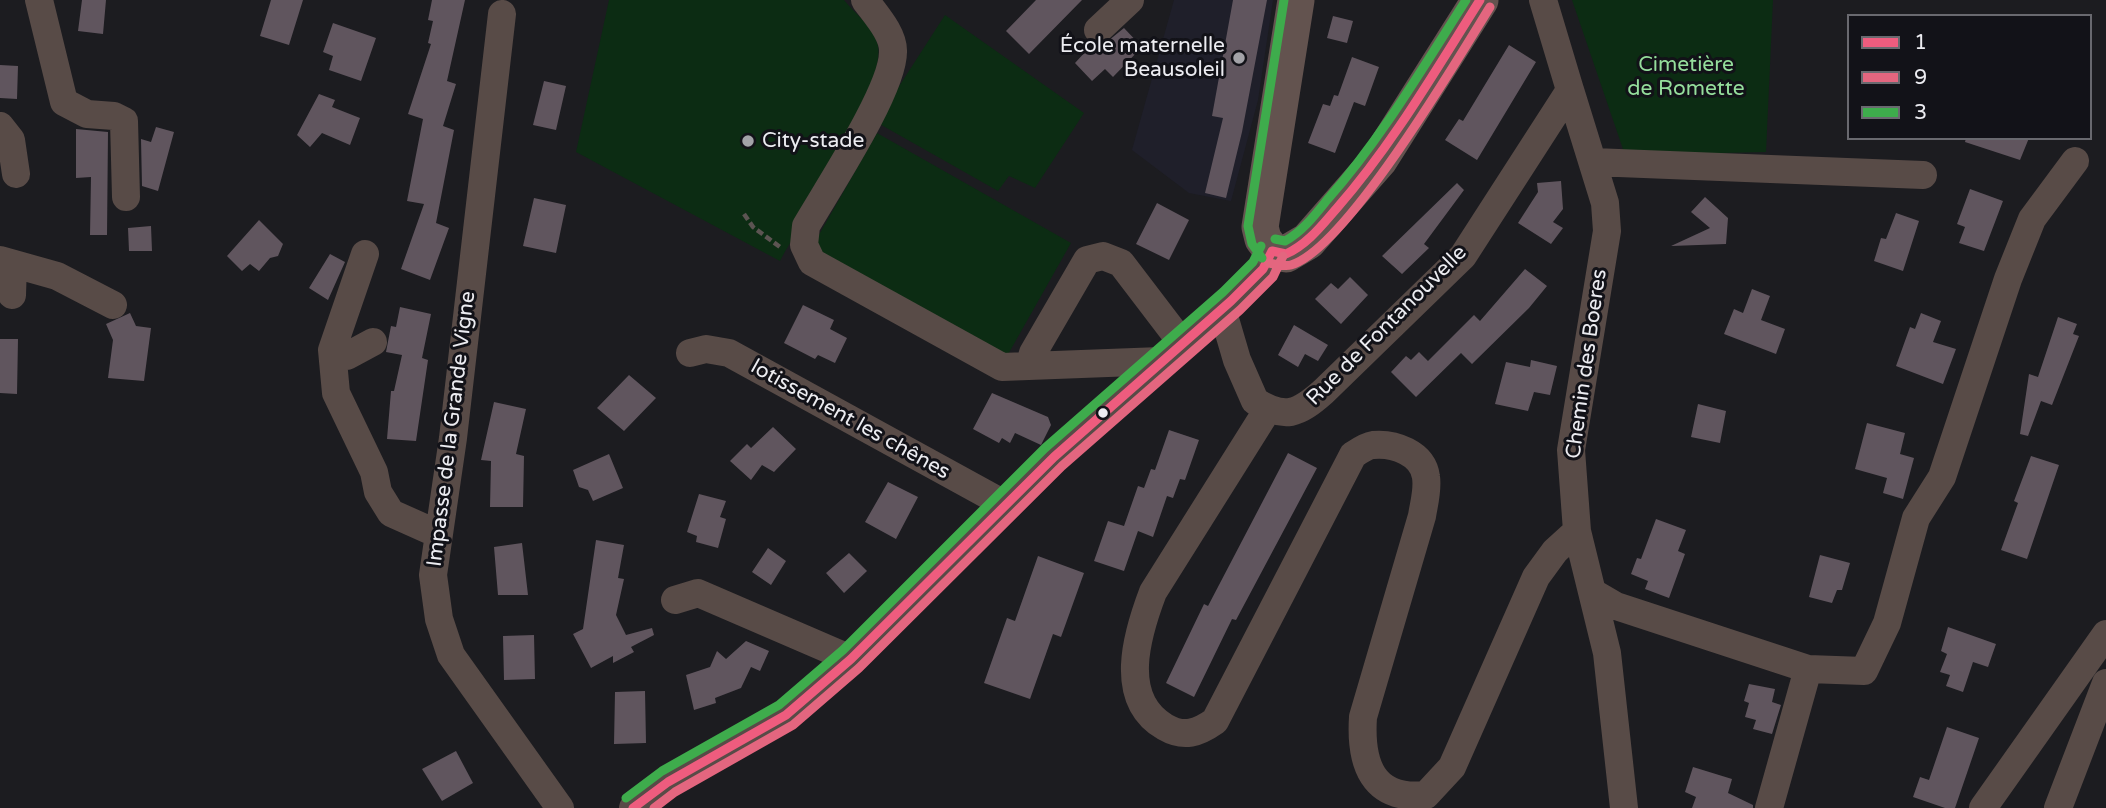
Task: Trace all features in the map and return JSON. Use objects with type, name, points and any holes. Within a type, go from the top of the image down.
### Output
[{"type":"main road","points":[[1296,0],[1259,227],[1263,239],[1272,251],[1286,254],[1308,241],[1356,188],[1398,131],[1480,0]]},
{"type":"street","points":[[39,0],[64,102],[87,114],[114,116],[124,121],[125,197]]},
{"type":"street","points":[[865,0],[886,30],[894,49],[889,79],[806,226],[804,245],[812,262],[1002,367],[1161,361]]},
{"type":"street","points":[[1098,30],[1130,0]]},
{"type":"street","points":[[1543,0],[1570,90]]},
{"type":"street","name":"Impasse de la Grande Vigne","points":[[502,13],[453,438],[433,575],[439,619],[451,655],[560,808]]},
{"type":"street","name":"Chemin des Boeres","points":[[1570,90],[1605,203],[1607,231],[1571,450],[1577,531],[1607,653],[1625,808]]},
{"type":"street","name":"Rue de Fontanouvelle","points":[[1268,409],[1283,414],[1304,409],[1463,256],[1570,90]]},
{"type":"street","points":[[0,126],[11,140],[16,174]]},
{"type":"street","points":[[1593,162],[1923,175]]},
{"type":"street","points":[[1592,592],[1616,606],[1808,669],[1864,671],[1887,623],[1916,518],[1942,477],[2008,279],[2032,219],[2075,162]]},
{"type":"street","points":[[633,808],[668,782],[786,715],[851,659],[1102,412],[1222,309],[1263,269],[1272,251]]},
{"type":"street","points":[[365,254],[332,351],[336,393],[374,472],[378,492],[391,513],[438,534]]},
{"type":"street","points":[[1030,366],[1033,353],[1087,260],[1103,256],[1121,263],[1182,343]]},
{"type":"street","points":[[12,295],[7,262],[57,276],[113,305]]},
{"type":"street","points":[[1222,309],[1237,360],[1255,401],[1268,409],[1153,592],[1135,654],[1140,701],[1153,719],[1169,729],[1186,734],[1201,731],[1215,721],[1353,455],[1370,445],[1406,450],[1419,460],[1426,474],[1426,492],[1422,516],[1363,717],[1361,745],[1366,765],[1376,780],[1394,793],[1410,797],[1426,795],[1452,767],[1536,577],[1555,551],[1577,531]]},
{"type":"street","points":[[332,351],[348,356],[373,342]]},
{"type":"street","name":"lotissement les chênes","points":[[690,353],[706,349],[729,353],[1006,505]]},
{"type":"street","points":[[675,600],[698,593],[851,659]]},
{"type":"street","points":[[1983,808],[2106,634]]},
{"type":"street","points":[[1769,808],[1808,669]]},
{"type":"street","points":[[2058,808],[2106,682]]},
{"type":"path","points":[[744,214],[753,227],[786,251],[812,262]]},
{"type":"shaded area","points":[[1174,0],[1273,0],[1258,100],[1231,201],[1189,193],[1132,150]]},
{"type":"green space","points":[[609,0],[844,0],[871,30],[877,42],[878,61],[871,87],[842,151],[780,261],[576,152]]},
{"type":"green space","name":"Cimetière de Romette","points":[[1572,0],[1773,0],[1766,152],[1625,155]]},
{"type":"green space","points":[[945,15],[1084,113],[1035,188],[1009,176],[998,191],[876,122]]},
{"type":"green space","points":[[877,133],[1071,243],[1006,358],[812,247]]},
{"type":"building","points":[[82,0],[106,0],[103,34],[78,31]]},
{"type":"building","points":[[271,0],[303,0],[289,45],[260,36]]},
{"type":"building","points":[[432,0],[465,0],[447,81],[456,84],[443,126],[454,130],[436,223],[449,228],[430,280],[401,269],[424,204],[407,201],[423,119],[408,114],[431,44],[428,43],[433,21],[428,20]]},
{"type":"building","points":[[1036,0],[1082,0],[1029,54],[1006,31]]},
{"type":"building","name":"École maternelle Beausoleil","points":[[1233,0],[1267,0],[1242,132],[1226,198],[1205,193],[1223,118],[1212,116]]},
{"type":"building","points":[[1333,16],[1353,21],[1347,43],[1327,38]]},
{"type":"building","points":[[333,23],[376,38],[361,81],[329,70],[333,56],[323,52]]},
{"type":"building","points":[[1124,28],[1142,47],[1113,77],[1105,69],[1092,81],[1075,63],[1087,50],[1092,54]]},
{"type":"building","points":[[1509,45],[1536,62],[1477,160],[1445,140],[1459,119],[1463,121]]},
{"type":"building","points":[[1352,57],[1379,67],[1365,106],[1354,102],[1335,153],[1308,143],[1323,104],[1330,106],[1334,95],[1338,96]]},
{"type":"building","points":[[0,65],[18,66],[17,99],[0,98]]},
{"type":"building","points":[[544,81],[566,86],[556,130],[533,125]]},
{"type":"building","points":[[319,94],[335,100],[332,107],[360,118],[350,145],[322,133],[310,147],[297,135]]},
{"type":"building","points":[[156,127],[174,132],[158,191],[142,186],[141,139],[151,142]]},
{"type":"building","points":[[76,129],[108,132],[107,235],[90,235],[91,177],[76,178]]},
{"type":"building","points":[[1966,140],[2028,140],[2020,160]]},
{"type":"building","points":[[1561,181],[1563,209],[1553,222],[1563,228],[1551,244],[1518,223],[1538,192],[1537,183]]},
{"type":"building","points":[[1457,183],[1464,190],[1424,244],[1429,248],[1402,274],[1382,256]]},
{"type":"building","points":[[1970,189],[2003,201],[1984,251],[1959,243],[1965,227],[1957,224]]},
{"type":"building","points":[[1705,197],[1728,218],[1726,244],[1671,246],[1710,228],[1691,212]]},
{"type":"building","points":[[534,198],[566,205],[556,253],[523,246]]},
{"type":"building","points":[[1157,203],[1189,220],[1169,260],[1136,244]]},
{"type":"building","points":[[1896,213],[1919,221],[1903,271],[1874,261],[1881,238],[1886,239]]},
{"type":"building","points":[[259,220],[283,244],[278,256],[270,258],[259,271],[250,264],[242,271],[227,256]]},
{"type":"building","points":[[151,226],[152,251],[129,251],[128,228]]},
{"type":"building","points":[[330,254],[345,262],[328,300],[309,288]]},
{"type":"building","points":[[1525,269],[1547,286],[1529,308],[1472,364],[1461,353],[1416,397],[1391,372],[1406,356],[1411,360],[1419,352],[1428,361],[1474,315],[1480,321]]},
{"type":"building","points":[[1350,277],[1368,295],[1341,324],[1315,299],[1331,283],[1338,289]]},
{"type":"building","points":[[1752,289],[1770,296],[1761,320],[1785,329],[1776,354],[1724,334],[1734,309],[1743,313]]},
{"type":"building","points":[[803,305],[834,320],[830,329],[847,338],[835,363],[818,355],[815,359],[784,343]]},
{"type":"building","points":[[400,307],[431,314],[422,358],[428,360],[416,441],[387,439],[391,391],[394,391],[402,355],[386,352],[391,326],[396,327]]},
{"type":"building","points":[[130,313],[136,326],[151,328],[144,381],[108,378],[113,340],[106,324]]},
{"type":"building","points":[[1921,313],[1941,321],[1933,342],[1956,349],[1943,384],[1896,366],[1910,327],[1915,329]]},
{"type":"building","points":[[2058,317],[2077,324],[2073,334],[2079,336],[2052,405],[2041,401],[2028,436],[2020,434],[2029,374],[2038,377]]},
{"type":"building","points":[[1294,325],[1328,345],[1318,361],[1305,354],[1298,367],[1278,355]]},
{"type":"building","points":[[0,339],[18,339],[17,394],[0,393]]},
{"type":"building","points":[[1531,360],[1557,366],[1550,395],[1534,392],[1528,411],[1495,404],[1506,362],[1530,367]]},
{"type":"building","points":[[629,375],[656,398],[624,431],[597,408]]},
{"type":"building","points":[[992,393],[1048,417],[1051,425],[1041,445],[1015,433],[1010,443],[1002,438],[999,443],[973,429]]},
{"type":"building","points":[[494,402],[526,409],[516,454],[524,456],[523,507],[490,507],[491,461],[481,460]]},
{"type":"building","points":[[1698,404],[1726,411],[1720,443],[1691,437]]},
{"type":"building","points":[[1867,423],[1905,433],[1900,454],[1914,458],[1903,499],[1883,493],[1887,478],[1855,469]]},
{"type":"building","points":[[773,427],[796,449],[774,472],[762,465],[751,480],[730,461],[747,444],[751,448]]},
{"type":"building","points":[[1169,430],[1199,440],[1185,480],[1180,479],[1173,498],[1167,496],[1153,537],[1138,531],[1124,571],[1094,561],[1108,521],[1124,526],[1138,486],[1144,488],[1151,469],[1155,470]]},
{"type":"building","points":[[1288,453],[1317,468],[1236,620],[1232,619],[1194,697],[1166,683],[1204,604],[1208,606]]},
{"type":"building","points":[[609,454],[623,488],[593,501],[588,490],[579,487],[573,470]]},
{"type":"building","points":[[2031,456],[2059,465],[2027,559],[2001,550],[2018,503],[2014,501]]},
{"type":"building","points":[[888,482],[918,497],[896,539],[865,522]]},
{"type":"building","points":[[699,494],[726,501],[720,517],[726,519],[718,548],[696,542],[697,536],[687,532]]},
{"type":"building","points":[[1656,519],[1686,530],[1678,551],[1685,554],[1669,598],[1645,589],[1648,581],[1631,574],[1637,558],[1641,559]]},
{"type":"building","points":[[596,540],[624,545],[618,578],[624,579],[616,615],[626,635],[652,628],[654,635],[631,647],[634,652],[613,663],[613,656],[591,668],[573,634],[583,629]]},
{"type":"building","points":[[522,543],[528,595],[498,595],[494,547]]},
{"type":"building","points":[[768,548],[786,561],[771,585],[752,572]]},
{"type":"building","points":[[849,553],[867,571],[844,593],[826,573]]},
{"type":"building","points":[[1820,555],[1850,563],[1842,590],[1837,590],[1832,603],[1809,597]]},
{"type":"building","points":[[1038,556],[1084,573],[1061,637],[1053,634],[1030,699],[984,683],[1007,618],[1015,621]]},
{"type":"building","points":[[1948,627],[1996,644],[1988,667],[1973,662],[1963,692],[1946,686],[1950,675],[1940,672],[1947,654],[1941,651]]},
{"type":"building","points":[[534,635],[535,679],[504,680],[503,636]]},
{"type":"building","points":[[746,641],[769,651],[760,671],[751,667],[741,688],[715,698],[716,703],[694,710],[686,675],[710,667],[717,651],[726,659]]},
{"type":"building","points":[[1749,684],[1775,689],[1772,702],[1781,705],[1772,734],[1753,729],[1756,720],[1745,717],[1749,703],[1744,701]]},
{"type":"building","points":[[645,691],[646,743],[614,744],[615,692]]},
{"type":"building","points":[[1947,727],[1979,738],[1955,808],[1945,808],[1913,797],[1920,777],[1929,780]]},
{"type":"building","points":[[456,751],[473,783],[442,801],[422,769]]},
{"type":"building","points":[[1693,767],[1732,779],[1728,793],[1753,805],[1753,808],[1692,808],[1696,797],[1685,792]]},
{"type":"transit line","name":"3","points":[[1262,258],[1252,244],[1248,226],[1284,0]]},
{"type":"transit line","name":"3","points":[[1275,239],[1285,241],[1297,233],[1347,177],[1400,103],[1466,0]]},
{"type":"transit line","name":"1","points":[[1272,251],[1286,254],[1308,240],[1357,184],[1413,107],[1480,0]]},
{"type":"transit line","name":"9","points":[[1269,263],[1291,265],[1314,251],[1341,225],[1399,150],[1490,7]]},
{"type":"transit line","name":"3","points":[[626,798],[662,771],[779,705],[843,650],[1045,448],[1223,292],[1253,262],[1261,246]]},
{"type":"transit line","name":"1","points":[[633,808],[668,782],[786,715],[851,659],[1054,457],[1231,301],[1263,269],[1272,251]]},
{"type":"transit line","name":"9","points":[[654,808],[675,792],[793,725],[859,668],[1062,466],[1240,310],[1273,277],[1283,256]]},
{"type":"place","name":"École maternelle Beausoleil","points":[[1239,58]]},
{"type":"place","name":"City-stade","points":[[748,141]]}]
